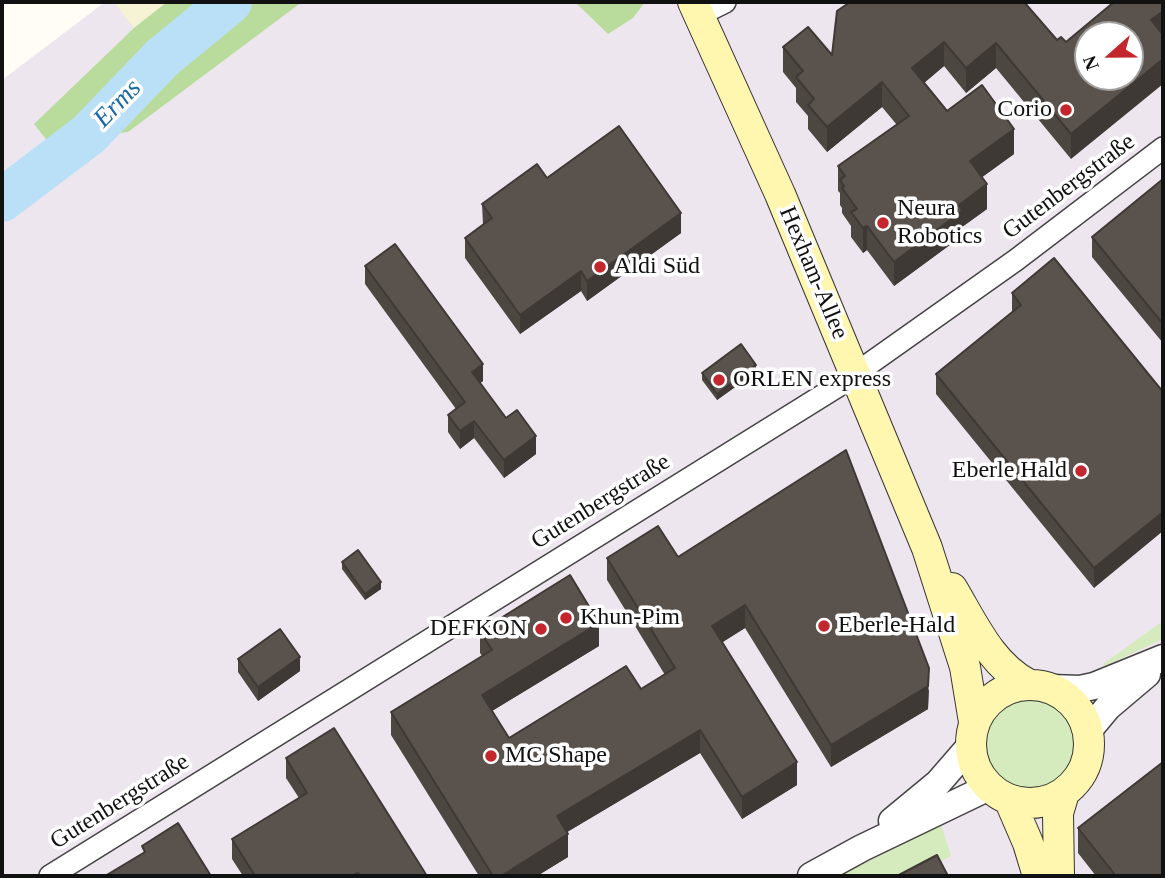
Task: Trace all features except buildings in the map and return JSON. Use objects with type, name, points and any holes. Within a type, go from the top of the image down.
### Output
[{"type":"main road","name":"Hexham-Allee","points":[[706,6],[780,194],[927,548],[965,667],[972,734]]},
{"type":"main road","name":"Hexham-Allee","points":[[927,548],[993,656],[1012,676],[1040,686]]},
{"type":"main road","points":[[999,793],[1020,803],[1043,802],[1064,793],[1080,776],[1086,765],[1090,743],[1079,710],[1071,701],[1040,686],[1017,686],[996,695],[979,712],[972,734],[976,768],[999,793],[1028,842],[1038,876]]},
{"type":"main road","points":[[1059,876],[1058,813],[1064,793]]},
{"type":"street","name":"Gutenbergstraße","points":[[50,876],[855,375],[1027,252],[1163,148]]},
{"type":"street","points":[[1040,686],[1080,689],[1094,686],[1163,659]]},
{"type":"street","points":[[1088,731],[1108,707],[1163,659]]},
{"type":"street","points":[[862,848],[939,783],[972,734]]},
{"type":"street","points":[[811,876],[862,848],[999,793]]},
{"type":"shaded area","points":[[105,2],[1163,2],[1163,876],[2,876],[2,80]]},
{"type":"shaded area","points":[[114,2],[167,2],[134,28]]},
{"type":"green space","points":[[167,2],[302,2],[128,132],[49,143],[34,124],[134,28]]},
{"type":"green space","points":[[575,2],[645,2],[633,18],[608,34]]},
{"type":"green space","points":[[1163,621],[1163,639],[1105,666],[1103,664]]},
{"type":"green space","points":[[1031,696],[1049,700],[1064,710],[1074,725],[1078,743],[1074,761],[1064,776],[1049,786],[1031,790],[1013,786],[998,776],[988,761],[984,743],[988,725],[998,710],[1013,700]]},
{"type":"green space","points":[[941,824],[951,856],[913,876],[839,876]]},
{"type":"waterway","name":"Erms","points":[[2,200],[89,134],[162,58],[230,2]]},
{"type":"place","name":"Corio","points":[[1066,110]]},
{"type":"place","name":"Neura Robotics","points":[[883,223]]},
{"type":"place","name":"Aldi Süd","points":[[600,267]]},
{"type":"place","name":"ORLEN express","points":[[719,380]]},
{"type":"place","name":"Eberle Hald","points":[[1081,471]]},
{"type":"place","name":"Khun-Pim","points":[[566,618]]},
{"type":"place","name":"Eberle-Hald","points":[[824,626]]},
{"type":"place","name":"DEFKON","points":[[541,629]]},
{"type":"place","name":"MC Shape","points":[[491,756]]}]
